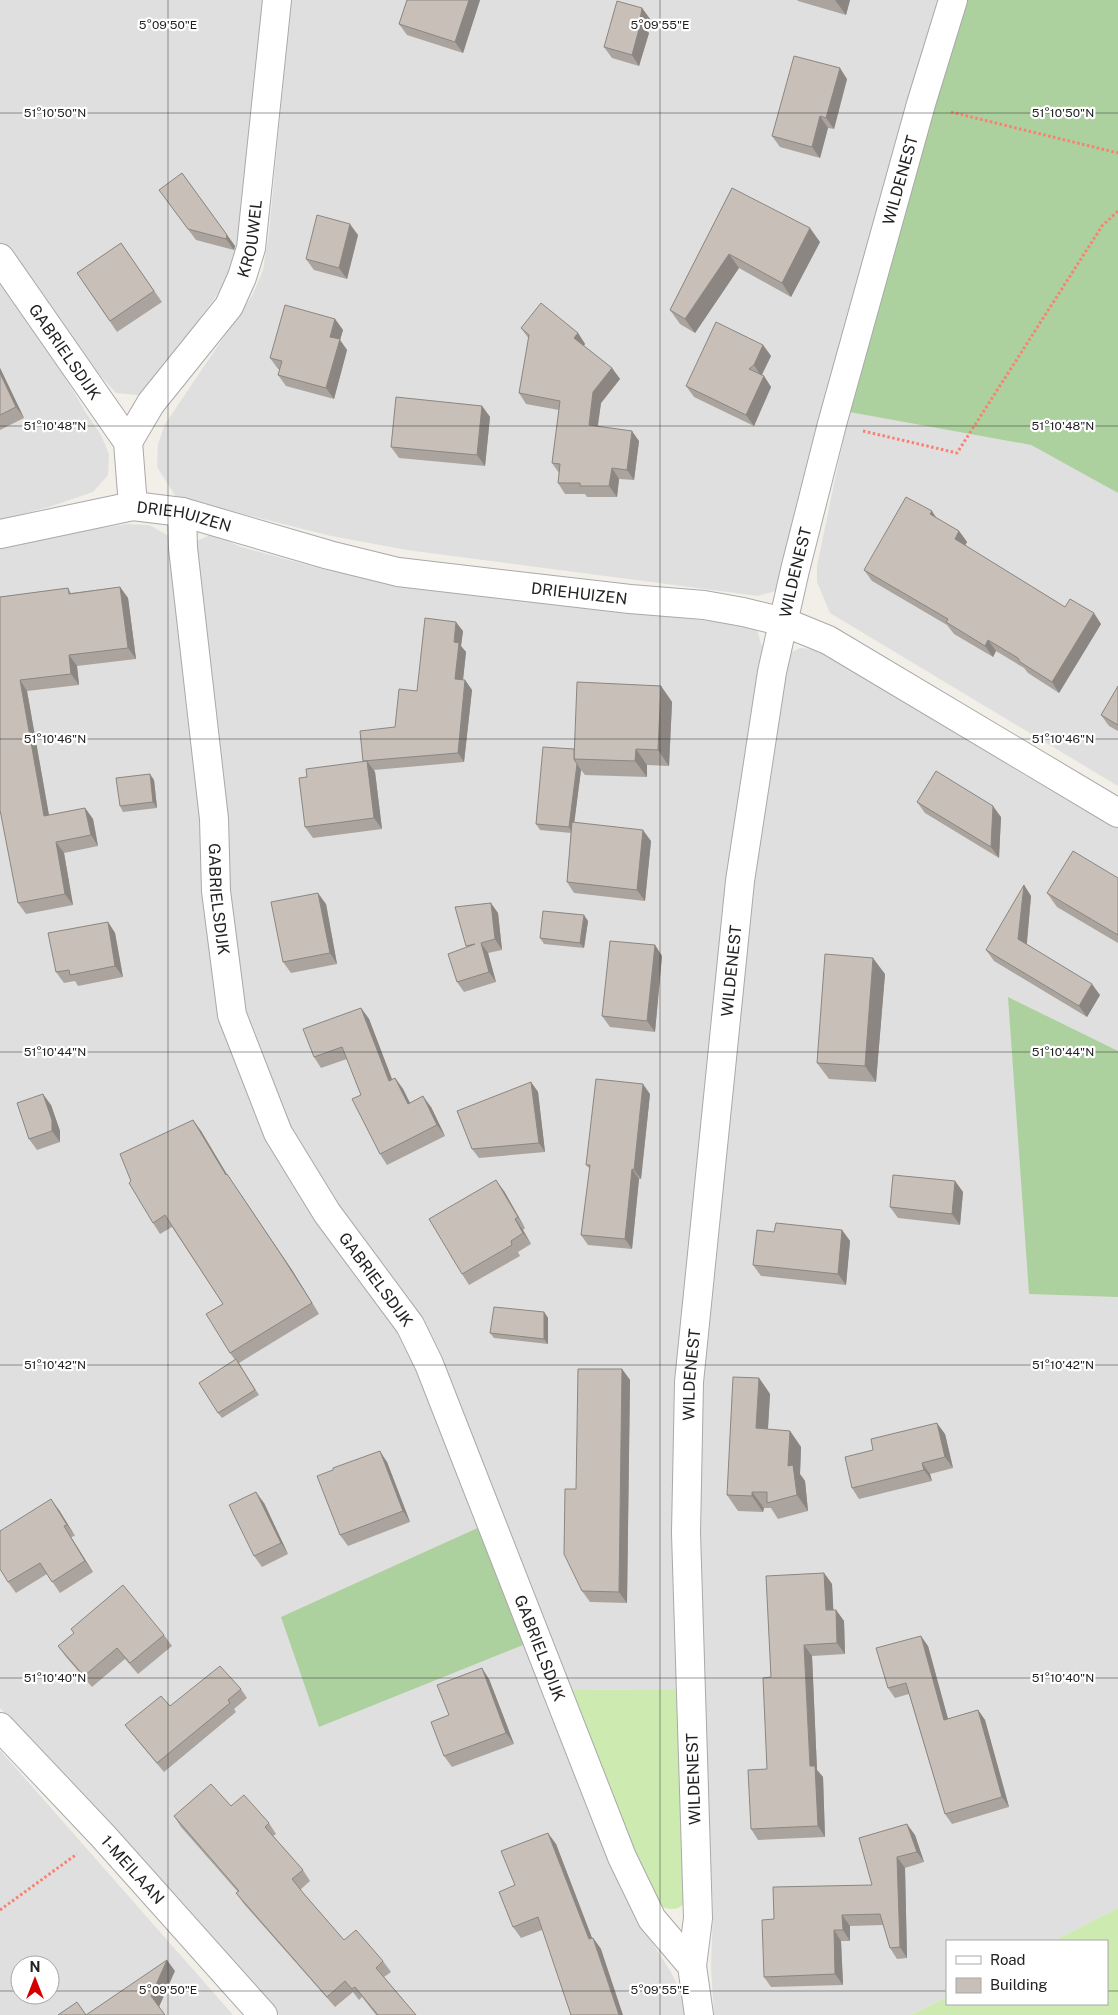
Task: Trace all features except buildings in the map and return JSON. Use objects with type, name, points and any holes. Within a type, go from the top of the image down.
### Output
[{"type":"street","name":"KROUWEL","points":[[128,442],[151,403],[229,306],[242,277],[251,248],[277,0]]},
{"type":"street","name":"WILDENEST","points":[[692,1966],[698,1918],[686,1533],[689,1382],[740,881],[772,672],[795,570],[832,424],[921,104],[953,0]]},
{"type":"street","name":"GABRIELSDIJK","points":[[0,258],[128,442]]},
{"type":"street","points":[[128,442],[133,506]]},
{"type":"street","name":"DRIEHUIZEN","points":[[0,534],[133,506],[182,512],[329,555],[398,572],[630,599],[704,605],[784,622],[828,640],[1118,813]]},
{"type":"street","name":"GABRIELSDIJK","points":[[182,512],[183,548],[214,820],[216,891],[232,1015],[278,1133],[327,1213],[410,1325],[429,1364],[622,1857],[652,1919],[692,1966]]},
{"type":"street","name":"1-MEILAAN","points":[[0,1727],[102,1836],[263,2015]]},
{"type":"street","points":[[692,1966],[699,2015]]},
{"type":"path","points":[[921,104],[1118,153]]},
{"type":"path","points":[[832,424],[957,453],[1102,226],[1118,212]]},
{"type":"path","points":[[0,1910],[102,1836]]},
{"type":"shaded area","points":[[0,0],[264,0],[238,248],[234,263],[224,285],[146,393],[137,395],[116,393],[36,293],[0,243]]},
{"type":"shaded area","points":[[291,0],[940,0],[779,590],[758,596],[407,550],[331,536],[176,497],[157,467],[158,444],[165,424],[253,294],[263,270],[269,232]]},
{"type":"shaded area","points":[[0,271],[19,298],[86,413],[101,435],[109,454],[108,475],[93,492],[52,506],[0,520]]},
{"type":"shaded area","points":[[849,412],[1031,445],[1118,493],[1118,786],[830,613],[817,582],[817,566]]},
{"type":"shaded area","points":[[128,524],[149,525],[171,537],[225,1017],[370,1287],[426,1380],[637,1919],[671,1972],[684,1999],[687,2015],[279,2015],[124,1838],[0,1708],[0,549],[54,535]]},
{"type":"shaded area","points":[[212,534],[241,547],[326,570],[410,584],[756,627],[763,650],[735,852],[679,1689],[566,1690],[450,1395],[289,1134],[244,1013],[229,912],[195,552],[197,541]]},
{"type":"shaded area","points":[[800,648],[822,650],[1118,828],[1118,1908],[1056,1940],[946,1940],[946,1998],[911,2015],[714,2015],[711,1969],[713,1906],[698,1639],[694,1427],[741,986],[765,799],[787,654]]},
{"type":"shaded area","points":[[0,1750],[233,2015],[0,2015]]},
{"type":"green space","points":[[966,0],[1118,0],[1118,493],[1031,445],[849,412],[939,82]]},
{"type":"green space","points":[[1008,997],[1118,1051],[1118,1297],[1029,1294]]},
{"type":"green space","points":[[482,1526],[528,1643],[319,1727],[281,1617]]},
{"type":"green space","points":[[679,1689],[687,1902],[678,1908],[670,1909],[653,1901],[566,1690]]},
{"type":"green space","points":[[1118,1908],[1118,2015],[911,2015],[946,1998],[946,2005],[1108,2005],[1108,1940],[1056,1940]]}]
